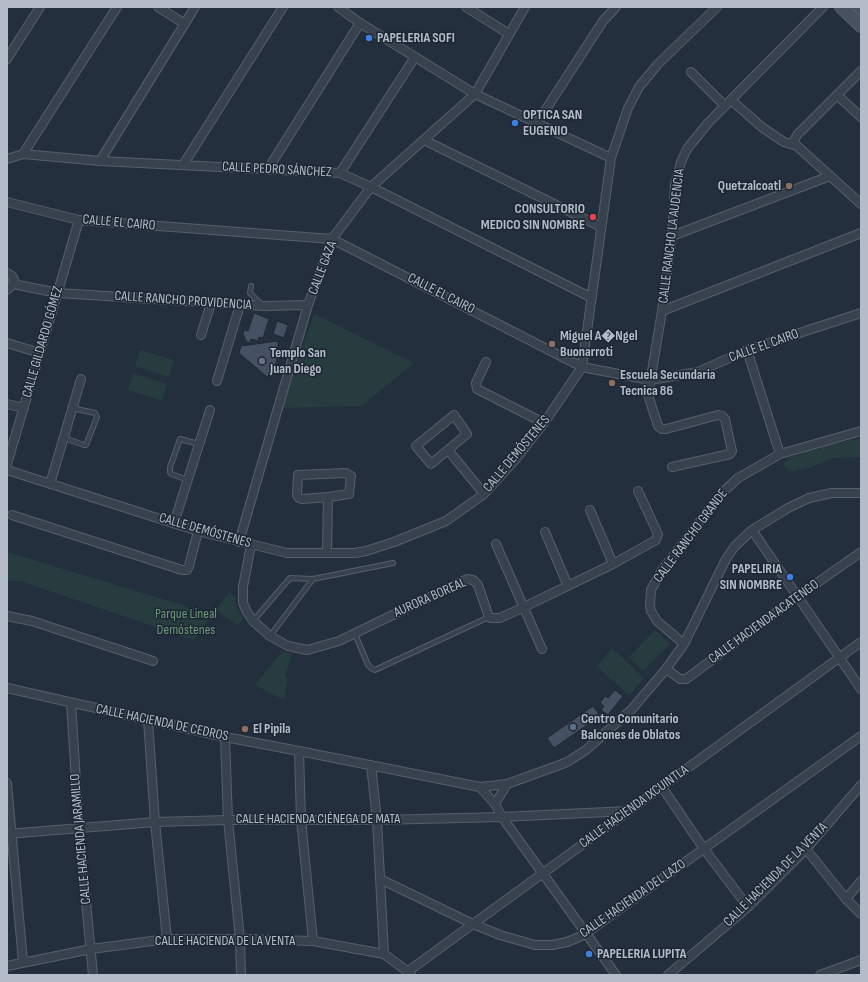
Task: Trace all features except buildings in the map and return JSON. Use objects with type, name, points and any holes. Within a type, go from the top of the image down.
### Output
[{"type":"main road","points":[[841,7],[861,26]]},
{"type":"street","points":[[7,59],[40,7]]},
{"type":"street","points":[[24,154],[117,7]]},
{"type":"street","points":[[158,7],[185,24]]},
{"type":"street","points":[[100,161],[196,7]]},
{"type":"street","points":[[183,165],[283,7]]},
{"type":"street","points":[[338,7],[360,23],[475,94],[611,158]]},
{"type":"street","points":[[466,7],[510,34]]},
{"type":"street","name":"CALLE GAZA","points":[[239,542],[308,305],[332,239],[371,187],[475,94],[525,7]]},
{"type":"street","points":[[537,123],[603,21],[616,7]]},
{"type":"street","name":"CALLE DEMÓSTENES","points":[[7,470],[198,531],[287,553],[355,553],[366,551],[394,542],[446,521],[484,494],[515,460],[544,423],[582,367],[611,158],[628,108],[639,88],[658,64],[717,7]]},
{"type":"street","name":"CALLE RANCHO LA AUDENCIA","points":[[672,467],[731,452],[732,449],[725,419],[722,416],[718,415],[666,429],[662,428],[658,426],[648,395],[662,311],[672,236],[675,181],[680,162],[687,149],[698,135],[823,7]]},
{"type":"street","points":[[268,169],[360,23]]},
{"type":"street","points":[[340,173],[415,57]]},
{"type":"street","points":[[796,144],[797,135],[861,71]]},
{"type":"street","points":[[691,72],[728,103],[763,128],[784,142],[796,144],[861,204]]},
{"type":"street","points":[[837,95],[861,117]]},
{"type":"street","points":[[424,140],[601,227]]},
{"type":"street","name":"CALLE PEDRO SÁNCHEZ","points":[[7,159],[24,154],[100,161],[340,173],[371,187],[592,298]]},
{"type":"street","points":[[672,236],[830,176]]},
{"type":"street","name":"CALLE EL CAIRO","points":[[7,202],[79,220],[332,239],[582,367],[650,380],[698,372],[747,350],[861,313]]},
{"type":"street","name":"CALLE GILDARDO GÓMEZ","points":[[7,464],[79,220]]},
{"type":"street","points":[[662,311],[861,233]]},
{"type":"street","points":[[7,273],[13,278],[14,284],[7,290]]},
{"type":"street","name":"CALLE RANCHO PROVIDENCIA","points":[[14,284],[58,293],[240,305],[308,305]]},
{"type":"street","points":[[201,334],[211,303]]},
{"type":"street","points":[[217,381],[240,305]]},
{"type":"street","points":[[7,343],[40,353]]},
{"type":"street","points":[[747,350],[780,454]]},
{"type":"street","points":[[486,362],[476,383],[476,387],[479,390],[544,423]]},
{"type":"street","points":[[50,484],[81,379]]},
{"type":"street","points":[[7,404],[24,408]]},
{"type":"street","points":[[174,523],[210,410]]},
{"type":"street","points":[[454,415],[467,434],[448,450],[432,464],[416,446],[454,415]]},
{"type":"street","name":"CALLE RANCHO GRANDE","points":[[684,644],[657,621],[651,611],[650,606],[651,590],[662,570],[722,493],[738,478],[780,454],[861,431]]},
{"type":"street","points":[[448,450],[484,494]]},
{"type":"street","points":[[346,473],[350,475],[349,493],[340,496],[328,497],[299,498],[297,495],[298,475],[346,473]]},
{"type":"street","points":[[488,617],[497,619],[524,608],[613,564],[658,538],[658,534],[638,490]]},
{"type":"street","name":"CALLE HACIENDA DE CEDROS","points":[[7,688],[71,704],[225,737],[299,750],[480,787],[507,784],[565,763],[580,754],[632,709],[666,670],[684,644],[726,559],[735,546],[752,530],[788,508],[809,498],[832,493],[861,493]]},
{"type":"street","points":[[327,553],[328,497]]},
{"type":"street","points":[[590,510],[613,564]]},
{"type":"street","points":[[12,515],[184,571],[190,566],[198,531]]},
{"type":"street","points":[[752,530],[861,689]]},
{"type":"street","points":[[545,532],[568,586]]},
{"type":"street","points":[[496,544],[542,649]]},
{"type":"street","name":"AURORA BOREAL","points":[[250,545],[242,597],[245,608],[253,621],[270,636],[288,646],[307,650],[333,644],[467,579],[473,580],[478,585],[488,617]]},
{"type":"street","name":"CALLE HACIENDA ACATENGO","points":[[666,670],[678,678],[686,678],[861,552]]},
{"type":"street","points":[[7,616],[32,621],[153,661]]},
{"type":"street","name":"CALLE HACIENDA IXCUINTLA","points":[[410,974],[473,924],[861,642]]},
{"type":"street","name":"CALLE HACIENDA JARAMILLO","points":[[71,704],[79,828],[93,975]]},
{"type":"street","points":[[148,720],[155,822],[167,939]]},
{"type":"street","name":"CALLE HACIENDA DEL LAZO","points":[[380,878],[473,924],[506,937],[535,945],[567,942],[586,934],[861,736]]},
{"type":"street","points":[[225,737],[228,820],[240,939],[241,975]]},
{"type":"street","points":[[299,750],[301,820],[313,941]]},
{"type":"street","points":[[371,765],[377,820],[384,954]]},
{"type":"street","points":[[7,783],[10,834],[22,962]]},
{"type":"street","points":[[495,804],[507,784]]},
{"type":"street","name":"CALLE HACIENDA DE LA VENTA","points":[[668,975],[748,907],[806,849],[861,785]]},
{"type":"street","points":[[480,787],[495,804],[502,817],[616,975]]},
{"type":"street","points":[[662,787],[704,849],[748,907]]},
{"type":"street","name":"CALLE HACIENDA CIÉNEGA DE MATA","points":[[10,834],[155,822],[228,820],[377,820],[502,817],[628,811]]},
{"type":"street","points":[[806,849],[846,899],[861,914]]},
{"type":"street","points":[[846,899],[861,881]]},
{"type":"street","name":"CALLE HACIENDA DE LA VENTA","points":[[7,966],[90,949],[167,939],[240,939],[313,941],[384,954],[410,974]]},
{"type":"street","points":[[820,975],[861,960]]},
{"type":"lane","points":[[251,286],[250,293],[264,306]]},
{"type":"lane","points":[[63,438],[86,445],[97,417],[95,413],[72,408]]},
{"type":"lane","points":[[188,480],[171,474],[170,467],[180,439],[199,444]]},
{"type":"lane","points":[[253,621],[287,580],[293,578],[313,579],[393,563]]},
{"type":"lane","points":[[270,636],[313,579]]},
{"type":"lane","points":[[355,634],[368,665],[375,670],[488,617]]},
{"type":"green space","points":[[314,314],[414,363],[362,406],[282,408]]},
{"type":"green space","points":[[140,350],[174,360],[169,377],[135,366]]},
{"type":"green space","points":[[133,373],[167,384],[162,401],[128,390]]},
{"type":"green space","points":[[861,438],[861,457],[833,458],[809,468],[788,472],[783,463],[791,457],[821,447]]},
{"type":"green space","name":"Parque Lineal Demóstenes","points":[[7,552],[212,614],[194,640],[20,581],[7,581]]},
{"type":"green space","points":[[229,592],[235,596],[237,609],[243,619],[237,625],[216,610]]},
{"type":"green space","points":[[655,630],[670,644],[643,671],[629,657]]},
{"type":"green space","points":[[612,648],[644,678],[629,696],[597,666]]},
{"type":"green space","points":[[282,651],[292,654],[285,676],[288,678],[284,700],[255,685]]},
{"type":"place","name":"PAPELERIA SOFI","points":[[369,38]]},
{"type":"place","name":"OPTICA SAN EUGENIO","points":[[515,123]]},
{"type":"place","name":"Quetzalcoatl","points":[[789,186]]},
{"type":"place","name":"CONSULTORIO MEDICO SIN NOMBRE","points":[[593,217]]},
{"type":"place","name":"Miguel A�Ngel Buonarroti","points":[[552,344]]},
{"type":"place","name":"Templo San Juan Diego","points":[[262,361]]},
{"type":"place","name":"Escuela Secundaria Tecnica 86","points":[[612,383]]},
{"type":"place","name":"PAPELIRIA SIN NOMBRE","points":[[790,577]]},
{"type":"place","name":"Centro Comunitario Balcones de Oblatos","points":[[573,727]]},
{"type":"place","name":"El Pipila","points":[[245,729]]},
{"type":"place","name":"PAPELERIA LUPITA","points":[[589,954]]}]
